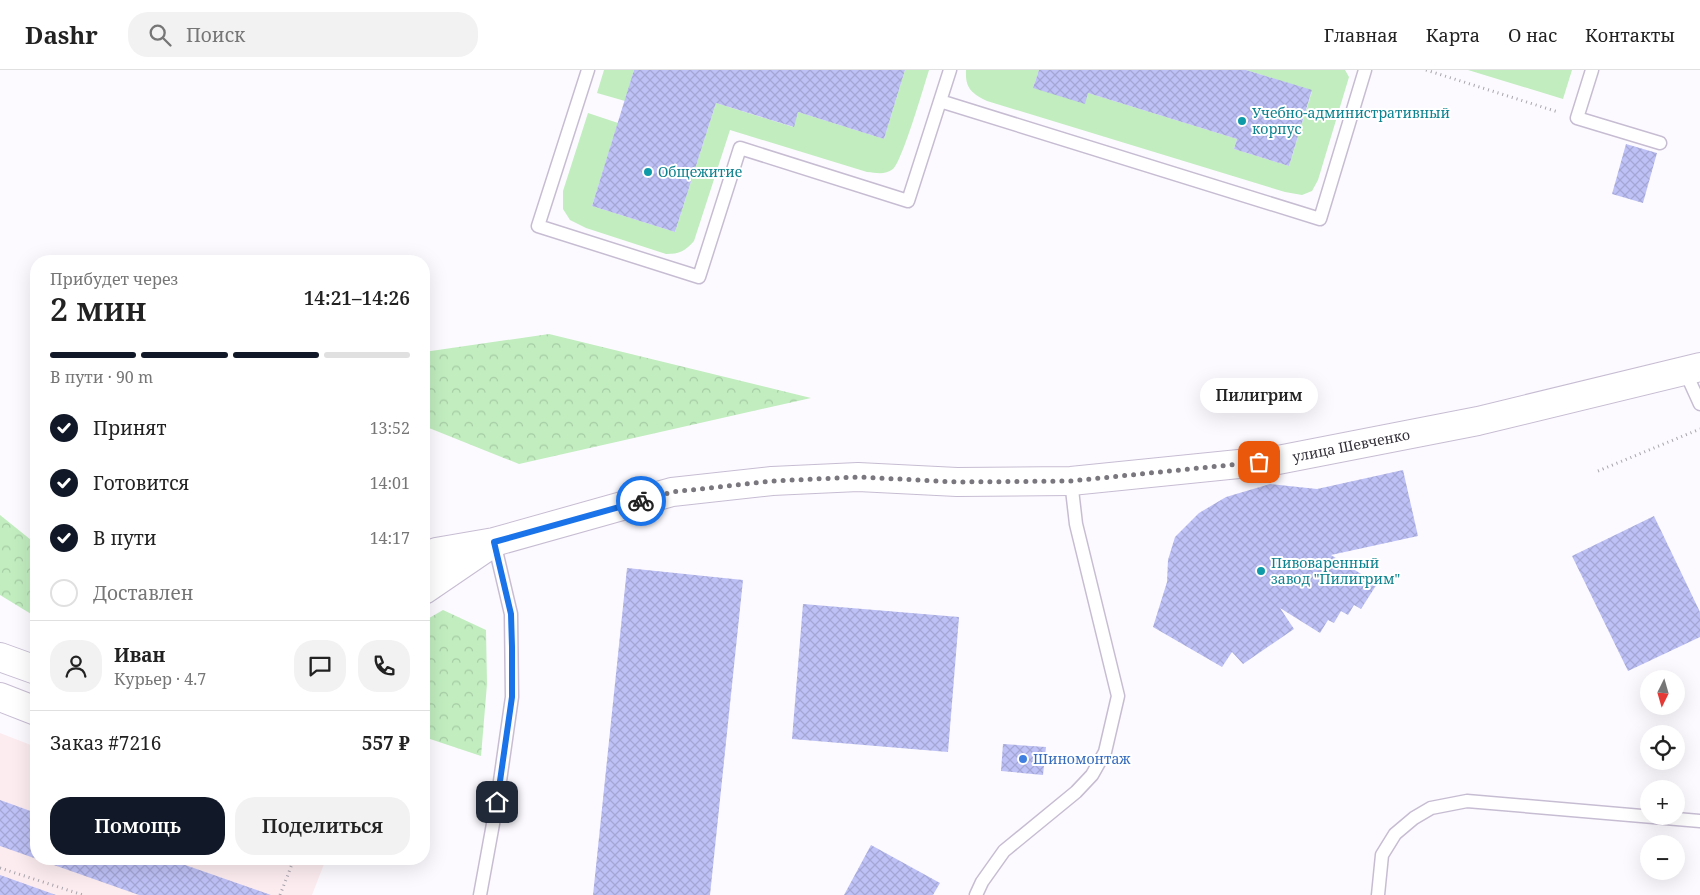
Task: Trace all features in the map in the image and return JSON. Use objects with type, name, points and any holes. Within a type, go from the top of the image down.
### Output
[{"type":"main road","name":"улица Шевченко","points":[[494,542],[672,492],[772,481],[858,477],[957,482],[1071,481],[1278,460],[1478,421],[1692,369]]},
{"type":"main road","points":[[430,556],[436,552],[494,542]]},
{"type":"main road","points":[[430,586],[494,542]]},
{"type":"main road","points":[[0,657],[30,668]]},
{"type":"main road","points":[[0,697],[30,709]]},
{"type":"lane","points":[[588,70],[538,226],[699,277],[740,148],[908,201],[950,70]]},
{"type":"lane","points":[[940,100],[1320,219],[1365,70]]},
{"type":"lane","points":[[1592,70],[1577,118],[1660,144]]},
{"type":"lane","points":[[1692,369],[1700,404]]},
{"type":"lane","points":[[976,895],[982,882],[1004,851],[1076,792],[1092,775],[1106,752],[1118,696],[1076,524],[1071,481]]},
{"type":"lane","points":[[480,895],[497,802],[512,697],[511,614],[494,542]]},
{"type":"lane","points":[[1378,895],[1382,855],[1395,834],[1414,818],[1431,808],[1467,801],[1700,821]]},
{"type":"path","points":[[1426,70],[1577,118]]},
{"type":"path","points":[[1598,471],[1700,429]]},
{"type":"path","points":[[280,895],[292,865]]},
{"type":"path","points":[[0,868],[83,895]]},
{"type":"shaded area","points":[[0,733],[30,745],[30,865],[324,865],[312,895],[0,895]]},
{"type":"green space","points":[[604,70],[634,70],[625,101],[597,93]]},
{"type":"green space","points":[[905,70],[929,70],[902,153],[893,169],[887,172],[867,172],[730,130],[694,241],[682,251],[666,254],[586,228],[570,220],[563,209],[563,191],[588,113],[618,123],[592,206],[675,232],[716,103],[793,127],[798,112],[884,139]]},
{"type":"green space","points":[[966,70],[1039,70],[1033,88],[1088,93],[1237,139],[1234,149],[1289,166],[1312,91],[1246,70],[1345,70],[1349,77],[1318,180],[1312,191],[1302,195],[1285,192],[987,101],[970,90]]},
{"type":"green space","points":[[1468,70],[1572,70],[1563,99]]},
{"type":"green space","points":[[549,334],[811,398],[519,464],[430,428],[430,351]]},
{"type":"green space","points":[[0,515],[30,539],[30,613],[0,595]]},
{"type":"green space","points":[[443,610],[486,630],[487,684],[481,756],[430,739],[430,618]]},
{"type":"building","name":"Общежитие","points":[[634,70],[905,70],[884,139],[798,112],[794,127],[716,103],[675,232],[592,206]]},
{"type":"building","name":"Учебно-административный корпус","points":[[1039,70],[1246,70],[1312,90],[1289,166],[1234,149],[1237,139],[1088,93],[1085,104],[1033,88]]},
{"type":"building","points":[[1626,144],[1657,153],[1643,203],[1612,194]]},
{"type":"building","name":"Пивоваренный завод \"Пилигрим\"","points":[[1403,470],[1418,536],[1331,555],[1377,584],[1361,609],[1354,605],[1348,615],[1341,611],[1334,623],[1328,620],[1320,633],[1280,608],[1294,629],[1243,664],[1232,652],[1222,667],[1153,627],[1167,582],[1168,560],[1175,537],[1199,513],[1226,497],[1270,484],[1317,489]]},
{"type":"building","points":[[1654,516],[1700,612],[1700,637],[1628,671],[1572,556]]},
{"type":"building","points":[[627,568],[743,580],[710,895],[593,895]]},
{"type":"building","points":[[803,604],[959,617],[948,752],[792,739]]},
{"type":"building","name":"Шиномонтаж","points":[[1003,744],[1046,747],[1043,775],[1001,771]]},
{"type":"building","points":[[0,800],[30,811],[30,857],[0,846]]},
{"type":"building","points":[[871,845],[940,883],[933,895],[844,895]]},
{"type":"building","points":[[54,865],[185,865],[271,895],[139,895]]},
{"type":"building","points":[[0,875],[56,895],[0,895]]},
{"type":"way so far","points":[[641,501],[672,492],[772,481],[858,477],[957,482],[1071,481],[1259,462]]},
{"type":"place","name":"Учебно-административный корпус","points":[[1242,121]]},
{"type":"place","name":"Общежитие","points":[[648,172]]},
{"type":"place","name":"Пилигрим","points":[[1259,462]]},
{"type":"place","name":"Пивоваренный завод \"Пилигрим\"","points":[[1261,571]]},
{"type":"place","name":"Шиномонтаж","points":[[1023,759]]},
{"type":"route","points":[[497,802],[512,697],[512,647],[511,614],[494,542],[641,501]]}]
